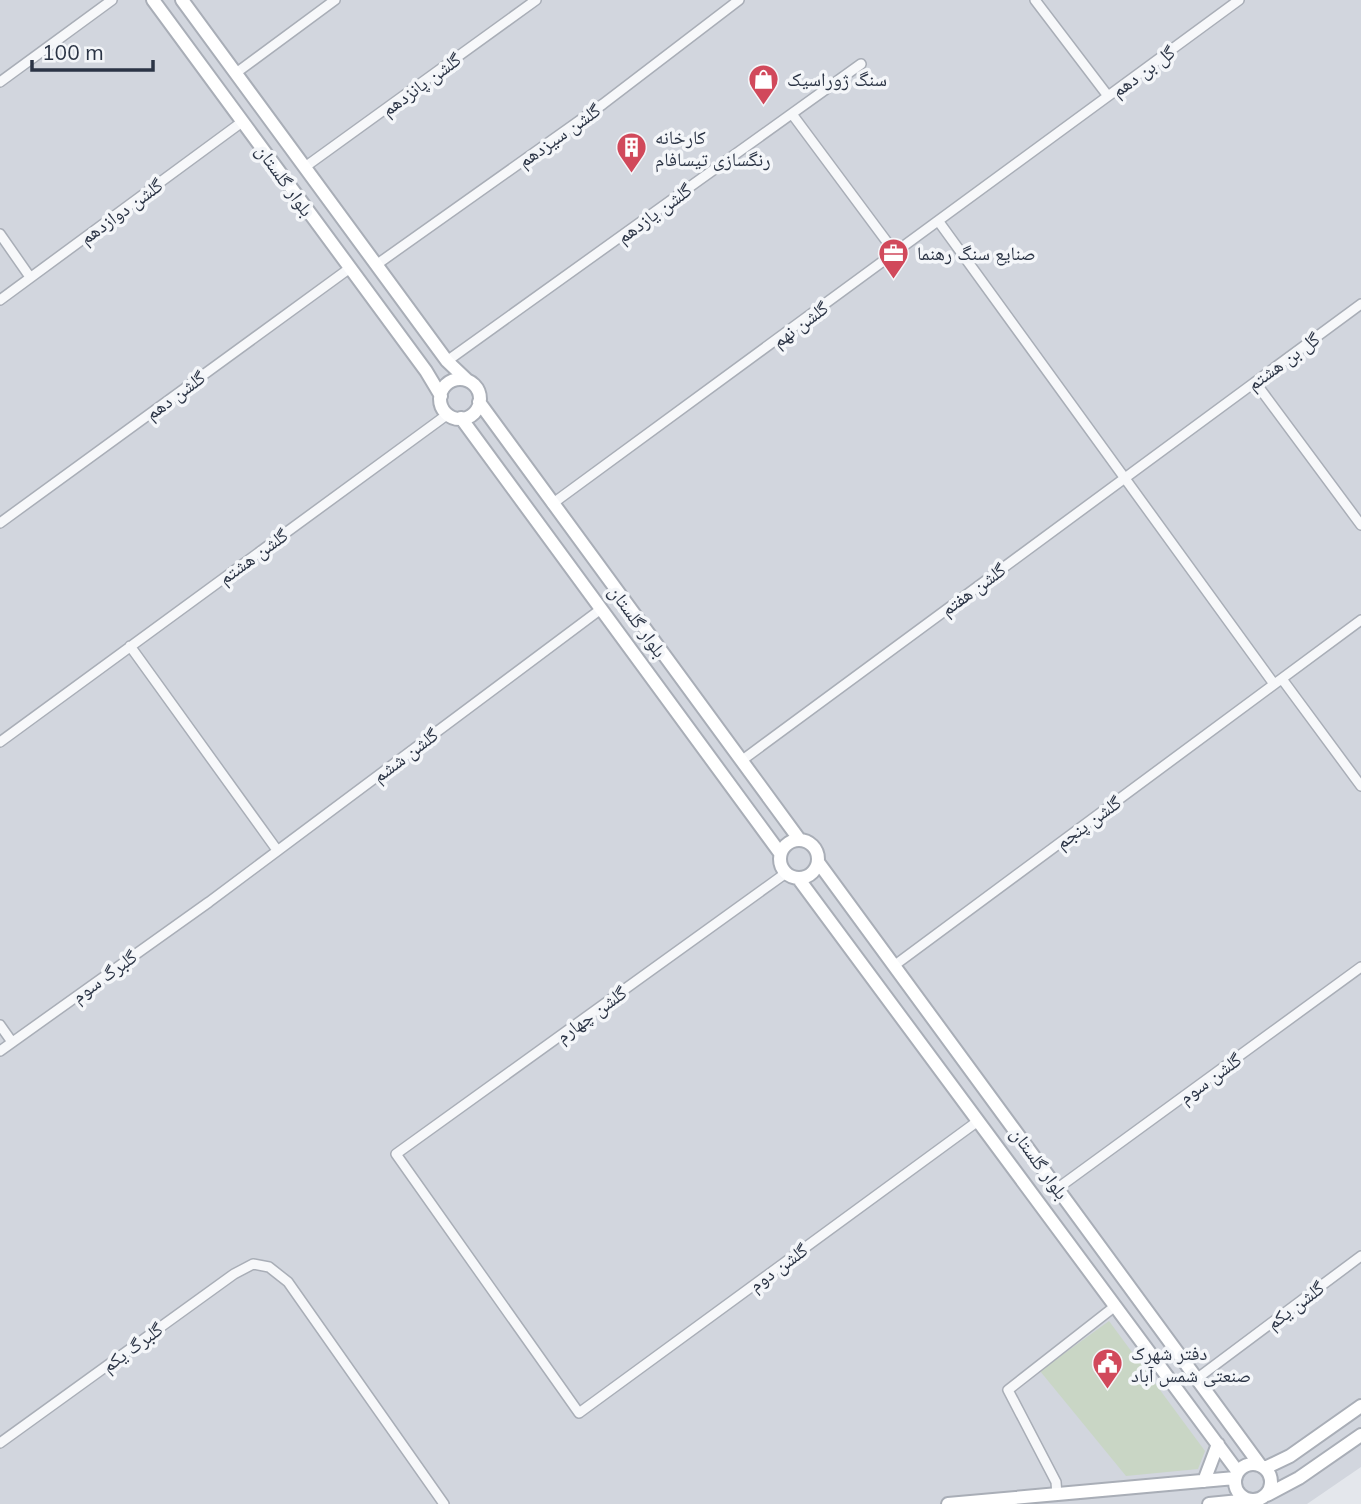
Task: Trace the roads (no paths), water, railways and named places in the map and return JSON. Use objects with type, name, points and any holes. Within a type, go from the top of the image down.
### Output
[{"type":"street","points":[[0,82],[113,0]]},
{"type":"street","name":"بلوار گلستان","points":[[153,0],[441,396]]},
{"type":"street","name":"بلوار گلستان","points":[[182,0],[447,361],[467,380]]},
{"type":"street","points":[[236,73],[335,0]]},
{"type":"street","name":"گلشن پانزدهم","points":[[305,167],[536,0]]},
{"type":"street","name":"گلشن سیزدهم","points":[[376,265],[603,104],[739,0]]},
{"type":"street","points":[[1035,0],[1108,96]]},
{"type":"street","name":"گل بن دهم","points":[[1046,142],[1239,0]]},
{"type":"street","name":"گلشن یازدهم","points":[[447,361],[860,64]]},
{"type":"street","points":[[792,114],[896,254]]},
{"type":"street","name":"گلشن دوازدهم","points":[[0,300],[242,122]]},
{"type":"street","name":"گلشن نهم","points":[[552,504],[1046,142]]},
{"type":"street","points":[[939,222],[1124,479],[1278,682],[1361,786]]},
{"type":"street","points":[[0,234],[30,277]]},
{"type":"street","name":"گلشن دهم","points":[[0,523],[350,268]]},
{"type":"street","name":"گل بن هشتم","points":[[1206,418],[1361,304]]},
{"type":"street","points":[[467,380],[477,389],[479,402],[474,412],[461,418],[447,414],[442,406],[441,396],[452,381],[467,380]]},
{"type":"street","points":[[1255,382],[1361,525]]},
{"type":"street","name":"بلوار گلستان","points":[[479,402],[799,839]]},
{"type":"street","name":"گلشن هشتم","points":[[0,742],[447,414]]},
{"type":"street","name":"بلوار گلستان","points":[[461,418],[780,853]]},
{"type":"street","name":"گلشن هفتم","points":[[741,761],[1206,418]]},
{"type":"street","name":"گلشن ششم","points":[[209,902],[601,609]]},
{"type":"street","name":"گلشن پنجم","points":[[895,965],[1361,620]]},
{"type":"street","points":[[130,646],[278,850]]},
{"type":"street","points":[[799,839],[811,844],[818,862],[809,875],[792,876],[780,864],[780,853],[787,843],[799,839]]},
{"type":"street","name":"بلوار گلستان","points":[[818,862],[1058,1188],[1195,1380],[1263,1466]]},
{"type":"street","name":"بلوار گلستان","points":[[792,876],[978,1121],[1209,1432],[1237,1475]]},
{"type":"street","name":"گلشن چهارم","points":[[579,1413],[396,1154],[792,876]]},
{"type":"street","name":"گلبرگ سوم","points":[[0,1051],[209,902]]},
{"type":"street","name":"گلشن سوم","points":[[1058,1188],[1361,967]]},
{"type":"street","points":[[0,1025],[12,1042]]},
{"type":"street","name":"گلشن دوم","points":[[579,1413],[978,1121]]},
{"type":"street","name":"گلشن یکم","points":[[1195,1380],[1361,1256]]},
{"type":"street","name":"گلبرگ یکم","points":[[0,1443],[234,1274],[253,1264],[269,1267],[289,1282],[444,1504]]},
{"type":"street","points":[[1057,1495],[1056,1482],[1008,1390],[1114,1307]]},
{"type":"street","points":[[948,1504],[1204,1481],[1237,1475],[1248,1464],[1263,1466],[1290,1456],[1361,1406]]},
{"type":"street","points":[[1209,1432],[1226,1421]]},
{"type":"street","points":[[1209,1504],[1250,1500],[1267,1495],[1299,1478],[1361,1435]]},
{"type":"street","points":[[1204,1481],[1217,1444]]},
{"type":"street","points":[[1263,1466],[1272,1478],[1267,1495]]},
{"type":"street","points":[[1237,1475],[1237,1490],[1250,1500]]},
{"type":"place","name":"سنگ ژوراسیک","points":[[764,106]]},
{"type":"place","name":"کارخانه رنگسازی تیسافام","points":[[632,175]]},
{"type":"place","name":"صنایع سنگ رهنما","points":[[894,280]]},
{"type":"place","name":"دفتر شهرک صنعتی شمس آباد","points":[[1108,1391]]}]
